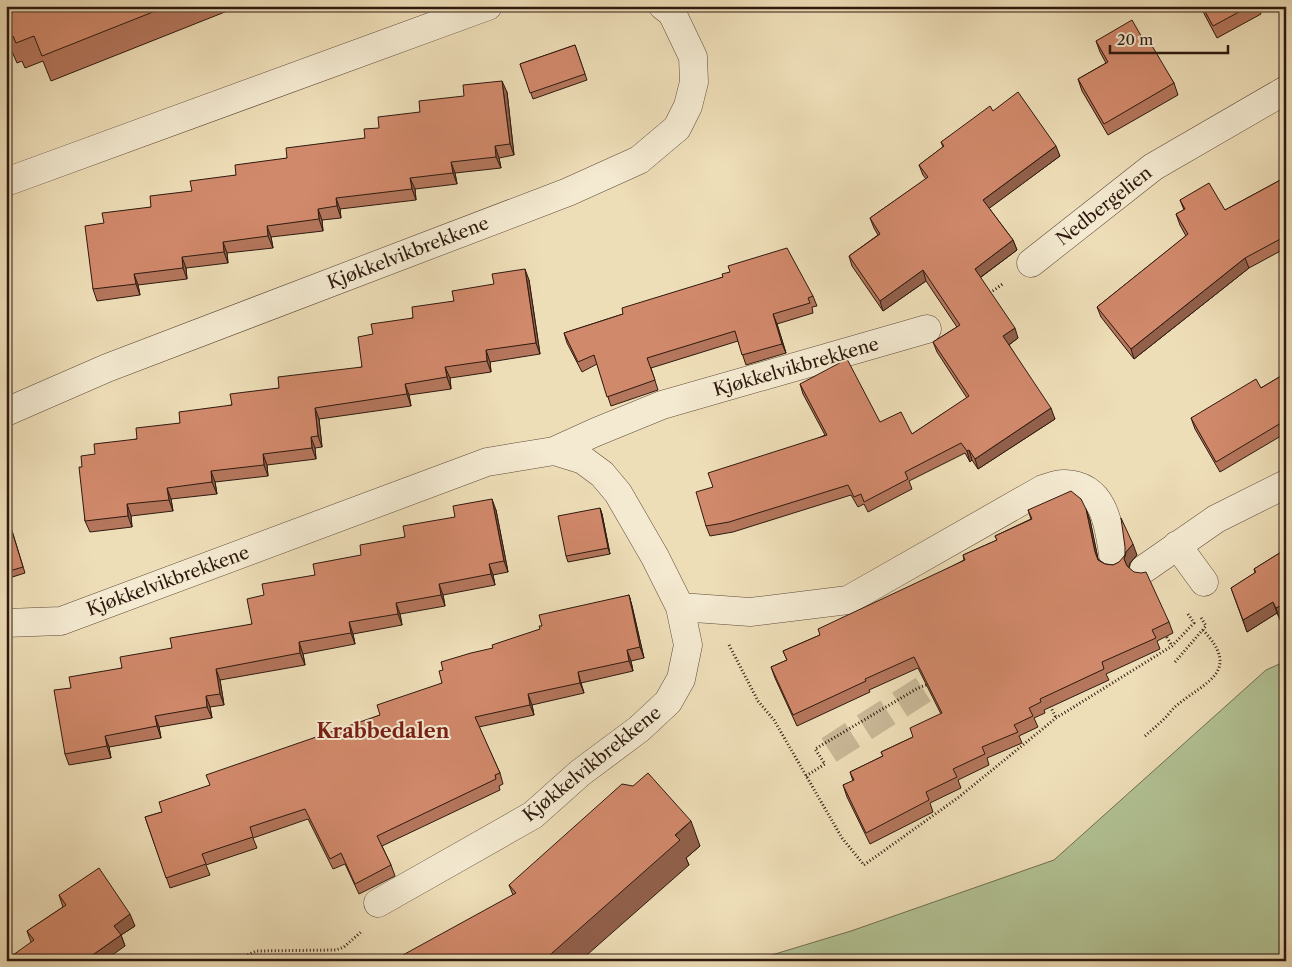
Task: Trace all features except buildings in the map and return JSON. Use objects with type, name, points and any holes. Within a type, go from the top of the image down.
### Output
[{"type":"street","points":[[6,182],[488,6]]},
{"type":"street","name":"Kjøkkelvikbrekkene","points":[[6,412],[107,368],[568,192],[639,160],[677,128],[688,106],[694,82],[693,57],[672,13],[663,6]]},
{"type":"street","name":"Nedbergelien","points":[[1032,263],[1153,167],[1286,90]]},
{"type":"street","name":"Kjøkkelvikbrekkene","points":[[6,623],[61,621],[487,462],[554,451],[662,405],[926,329]]},
{"type":"street","name":"Kjøkkelvikbrekkene","points":[[378,903],[533,815],[580,773],[639,729],[668,702],[681,679],[688,645],[680,607],[655,557],[618,493],[602,474],[583,460],[554,451]]},
{"type":"street","points":[[680,607],[750,612],[848,600],[1043,489],[1064,484],[1085,488],[1099,502],[1108,522],[1114,561]]},
{"type":"street","points":[[1144,569],[1216,519],[1286,484]]},
{"type":"street","points":[[1178,545],[1204,582]]},
{"type":"path","points":[[985,296],[1032,263]]},
{"type":"path","points":[[730,649],[758,701],[774,720],[842,838],[864,865],[959,797],[1056,718],[1172,646],[1194,624],[1186,610]]},
{"type":"path","points":[[1175,662],[1206,626],[1197,610]]},
{"type":"path","points":[[1162,630],[1172,646]]},
{"type":"path","points":[[1145,736],[1175,707],[1211,681],[1219,668],[1218,650],[1215,643],[1203,630]]},
{"type":"path","points":[[806,776],[825,764],[815,749],[918,688],[935,682]]},
{"type":"path","points":[[1048,701],[1056,718]]},
{"type":"path","points":[[235,961],[256,951],[336,950],[344,947],[370,924],[384,916],[378,903]]},
{"type":"green space","points":[[1286,661],[1286,961],[752,961],[851,931],[1054,860],[1266,670]]},
{"type":"tunnel","points":[[829,750],[960,666]]},
{"type":"district","name":"Krabbedalen","points":[[383,731]]}]
